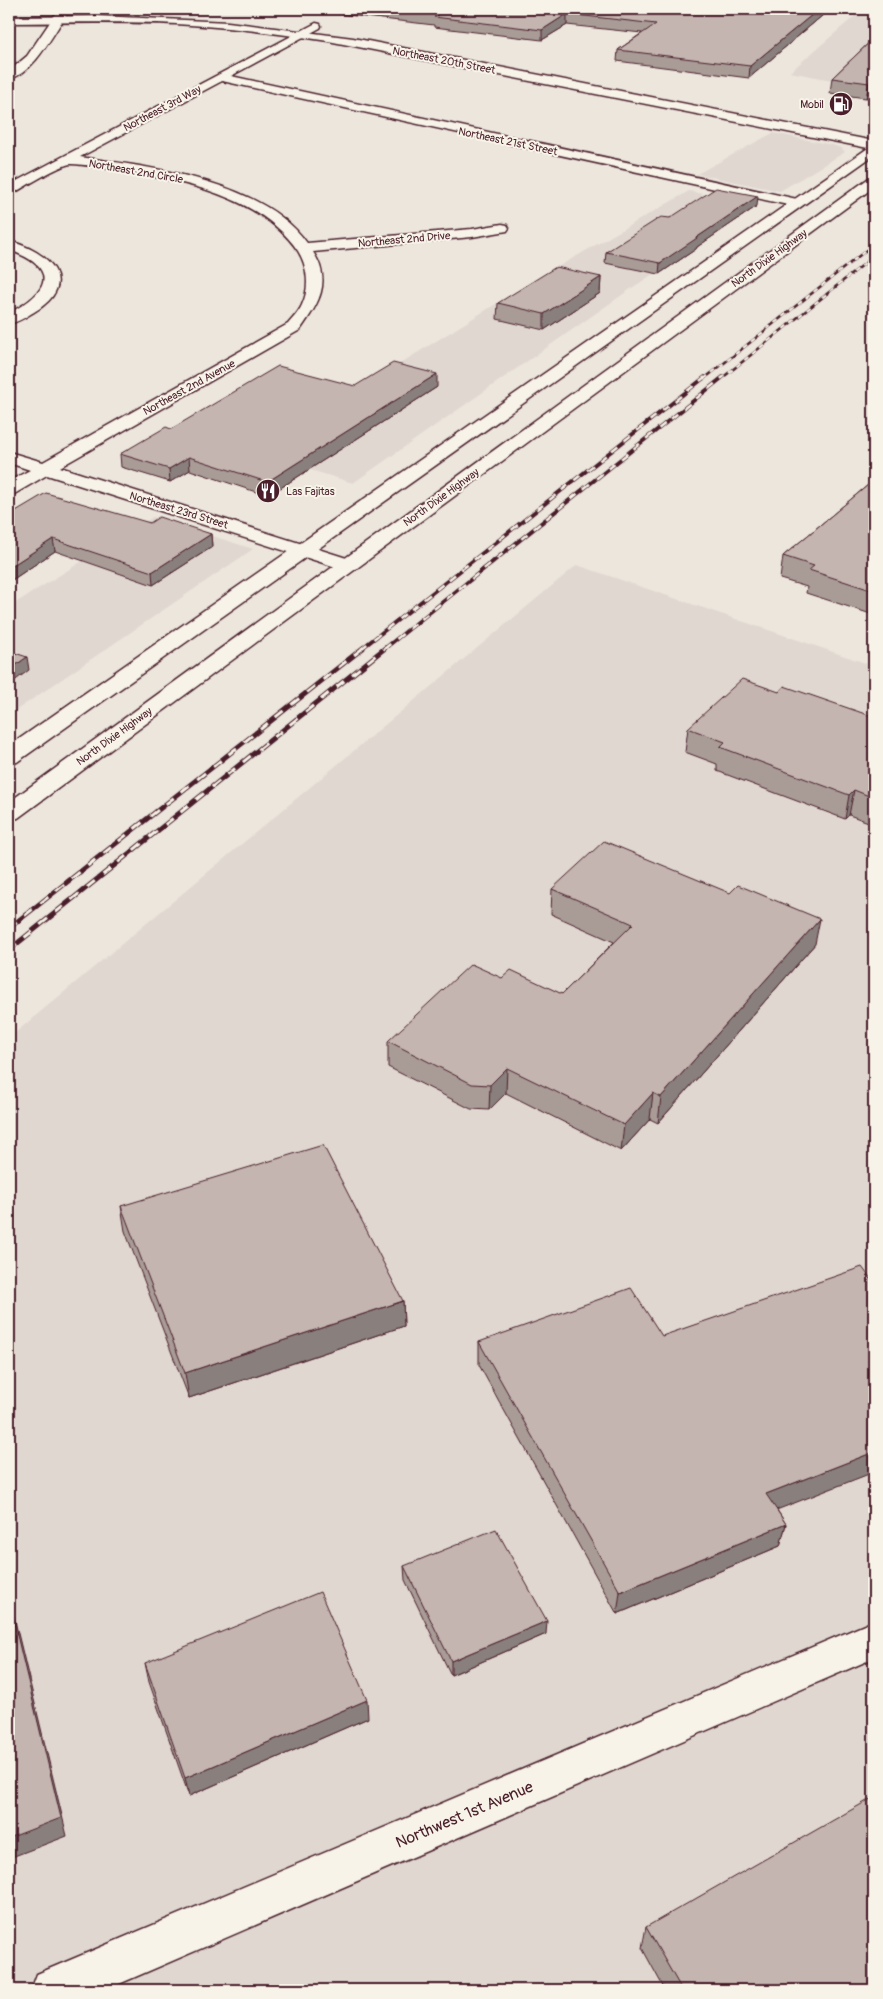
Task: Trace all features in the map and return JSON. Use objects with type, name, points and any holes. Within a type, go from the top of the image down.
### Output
[{"type":"street","name":"Northeast 20th Street","points":[[9,12],[177,21],[301,33],[353,41],[874,147]]},
{"type":"street","name":"Northeast 20th Street","points":[[9,20],[60,16],[194,14],[316,26],[874,134]]},
{"type":"street","points":[[9,76],[25,64],[40,46],[60,16]]},
{"type":"street","name":"Northeast 3rd Way","points":[[9,190],[316,26]]},
{"type":"street","name":"Northeast 21st Street","points":[[219,77],[796,203]]},
{"type":"street","points":[[634,98],[649,89]]},
{"type":"street","points":[[9,757],[874,147]]},
{"type":"street","name":"Northeast 2nd Circle","points":[[66,159],[163,174],[194,182],[225,194],[276,219],[292,232],[305,248]]},
{"type":"street","name":"North Dixie Highway","points":[[9,813],[874,181]]},
{"type":"street","name":"Northeast 2nd Drive","points":[[305,248],[472,233],[502,228]]},
{"type":"street","points":[[9,246],[37,258],[47,266],[52,277],[49,287],[41,300],[9,319]]},
{"type":"street","name":"Northeast 2nd Avenue","points":[[9,489],[294,327],[309,306],[315,289],[314,270],[305,248]]},
{"type":"street","points":[[636,316],[676,326]]},
{"type":"street","name":"Northeast 23rd Street","points":[[9,456],[348,565]]},
{"type":"street","name":"Northwest 1st Avenue","points":[[53,1990],[874,1638]]},
{"type":"shaded area","points":[[863,9],[874,9],[874,88],[790,72]]},
{"type":"shaded area","points":[[773,133],[832,145],[841,148],[845,152],[780,191],[697,174]]},
{"type":"shaded area","points":[[689,191],[755,206],[629,290],[353,483],[256,453],[525,286]]},
{"type":"shaded area","points":[[153,517],[253,549],[9,715],[9,607]]},
{"type":"shaded area","points":[[577,565],[874,666],[874,1990],[9,1990],[9,1038]]},
{"type":"building","points":[[386,9],[819,9],[750,66],[618,50],[656,24],[567,14],[542,30],[434,17],[438,15]]},
{"type":"building","points":[[874,38],[874,80],[869,83],[832,78]]},
{"type":"building","points":[[716,188],[758,196],[660,263],[606,252],[661,217],[670,218]]},
{"type":"building","points":[[556,267],[601,277],[544,314],[498,303]]},
{"type":"building","points":[[393,363],[437,374],[267,482],[189,457],[169,469],[120,454],[166,427],[171,429],[278,366],[355,386]]},
{"type":"building","points":[[874,480],[874,591],[809,570],[814,566],[783,556]]},
{"type":"building","points":[[46,493],[150,523],[159,517],[211,534],[152,572],[53,539],[10,567],[9,515]]},
{"type":"building","points":[[9,651],[27,657],[9,670]]},
{"type":"building","points":[[742,679],[779,692],[784,686],[874,717],[874,798],[854,790],[849,795],[720,747],[725,742],[688,728]]},
{"type":"building","points":[[604,841],[730,893],[738,885],[820,919],[661,1097],[653,1093],[624,1125],[507,1068],[490,1085],[472,1084],[388,1041],[471,964],[502,978],[511,970],[562,994],[633,924],[552,889]]},
{"type":"building","points":[[323,1145],[403,1301],[185,1373],[121,1206]]},
{"type":"building","points":[[862,1267],[874,1283],[874,1452],[766,1494],[786,1524],[620,1592],[479,1342],[631,1288],[662,1336]]},
{"type":"building","points":[[496,1529],[547,1621],[451,1661],[404,1566]]},
{"type":"building","points":[[320,1592],[367,1700],[185,1778],[145,1663]]},
{"type":"building","points":[[9,1602],[61,1818],[9,1838]]},
{"type":"building","points":[[874,1797],[874,1990],[682,1990],[646,1927]]},
{"type":"railway","points":[[704,379],[874,244]]},
{"type":"railway","points":[[721,379],[874,256]]},
{"type":"railway","points":[[361,649],[705,377]]},
{"type":"railway","points":[[384,649],[723,377]]},
{"type":"railway","points":[[9,928],[363,648]]},
{"type":"railway","points":[[9,950],[385,648]]},
{"type":"place","name":"Mobil","points":[[841,104]]},
{"type":"place","name":"Las Fajitas","points":[[268,491]]}]
